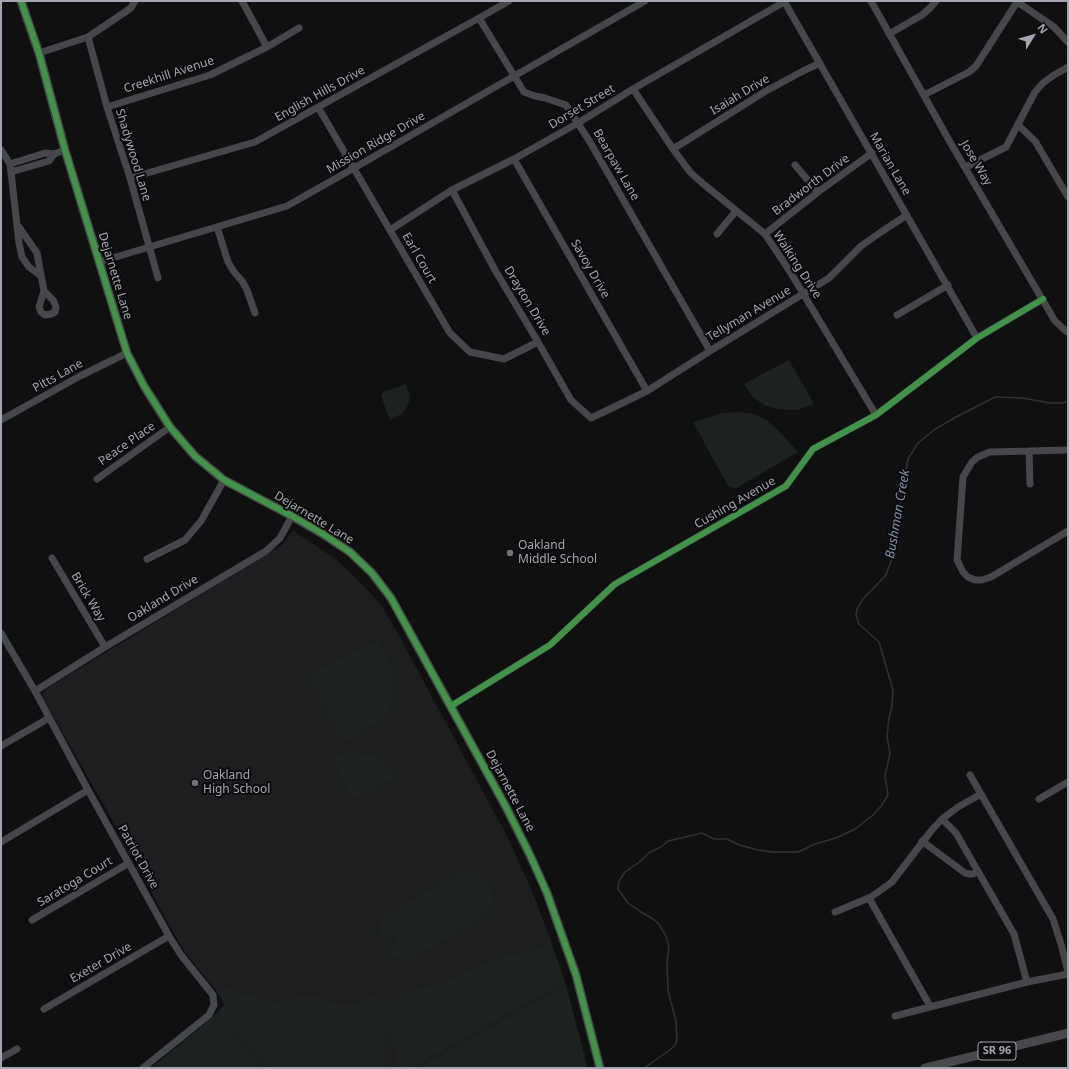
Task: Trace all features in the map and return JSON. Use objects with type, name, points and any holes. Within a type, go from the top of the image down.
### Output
[{"type":"main road","name":"Dejarnette Lane","points":[[21,1],[39,54],[65,150],[127,353],[144,386],[170,427],[195,456],[224,480],[292,516],[350,552],[372,573],[391,598],[506,807],[548,893],[576,975],[600,1068]]},
{"type":"main road","name":"SR 96","points":[[926,1068],[1068,1033]]},
{"type":"street","points":[[39,54],[88,37],[131,8],[135,1]]},
{"type":"street","points":[[242,1],[267,47]]},
{"type":"street","name":"English Hills Drive","points":[[130,178],[255,142],[509,1]]},
{"type":"street","name":"Mission Ridge Drive","points":[[99,262],[287,206],[645,1]]},
{"type":"street","name":"Jose Way","points":[[871,1],[1056,321],[1067,332],[1068,331]]},
{"type":"street","points":[[889,34],[922,15],[936,1]]},
{"type":"street","points":[[924,95],[969,72],[976,66],[1017,1],[1054,27],[1068,42]]},
{"type":"street","name":"Marian Lane","points":[[784,2],[948,285],[977,338]]},
{"type":"street","name":"Dorset Street","points":[[390,230],[452,190],[514,159],[578,123],[633,89],[784,2]]},
{"type":"street","name":"Bearpaw Lane","points":[[479,18],[524,92],[566,105],[590,142],[710,351]]},
{"type":"street","name":"Creekhill Avenue","points":[[107,107],[210,75],[267,47],[299,28]]},
{"type":"street","name":"Shadywood Lane","points":[[88,37],[107,107],[130,178],[158,278]]},
{"type":"street","name":"Isaiah Drive","points":[[673,149],[766,91],[803,71],[820,64]]},
{"type":"street","points":[[966,167],[1006,147],[1036,92],[1043,83],[1068,67]]},
{"type":"street","name":"Walking Drive","points":[[633,89],[690,172],[764,234],[789,270],[876,415]]},
{"type":"street","name":"Earl Court","points":[[318,107],[450,333],[470,352],[504,359],[538,342]]},
{"type":"street","points":[[1018,126],[1035,141],[1068,197]]},
{"type":"street","points":[[1,150],[10,164],[22,257],[29,266],[41,276]]},
{"type":"street","points":[[10,164],[46,153],[54,154],[65,150]]},
{"type":"street","name":"Bradworth Drive","points":[[764,234],[872,153]]},
{"type":"street","points":[[11,172],[49,161],[54,154]]},
{"type":"street","name":"Savoy Drive","points":[[514,159],[647,391]]},
{"type":"street","points":[[795,165],[818,192]]},
{"type":"street","name":"Drayton Drive","points":[[452,190],[495,270],[571,400],[591,418]]},
{"type":"street","points":[[717,234],[736,210]]},
{"type":"street","name":"Tellyman Avenue","points":[[591,418],[647,391],[829,278],[861,246],[907,215]]},
{"type":"street","points":[[18,225],[37,253],[44,291]]},
{"type":"street","points":[[217,227],[228,262],[247,290],[255,313]]},
{"type":"street","points":[[897,315],[948,285]]},
{"type":"street","name":"Cushing Avenue","points":[[451,706],[550,646],[615,584],[786,486],[813,449],[876,415],[977,338],[1043,299]]},
{"type":"street","name":"Pitts Lane","points":[[1,420],[80,376],[127,353]]},
{"type":"street","name":"Peace Place","points":[[97,479],[170,427]]},
{"type":"street","points":[[1068,450],[990,452],[978,457],[968,468],[964,477],[957,560],[960,568],[968,577],[975,580],[982,580],[991,577],[1068,531]]},
{"type":"street","points":[[1029,451],[1030,484]]},
{"type":"street","points":[[147,559],[185,540],[201,522],[224,480]]},
{"type":"street","name":"Oakland Drive","points":[[35,691],[105,647],[266,551],[280,538],[292,516]]},
{"type":"street","name":"Brick Way","points":[[52,558],[105,647]]},
{"type":"street","name":"Patriot Drive","points":[[1,633],[35,691],[169,936],[181,955],[213,995],[214,1005],[209,1015],[143,1068]]},
{"type":"street","points":[[1,746],[49,718]]},
{"type":"street","points":[[895,1016],[930,1006],[1068,973],[1053,919],[970,775]]},
{"type":"street","points":[[1039,799],[1068,782]]},
{"type":"street","points":[[1,842],[88,790]]},
{"type":"street","points":[[836,912],[869,898],[892,882],[922,841],[942,819],[958,807],[981,794]]},
{"type":"street","points":[[942,819],[956,833],[1014,934],[1027,982]]},
{"type":"street","points":[[922,841],[965,873],[973,874],[978,871]]},
{"type":"street","name":"Saratoga Court","points":[[32,920],[129,863]]},
{"type":"street","points":[[869,898],[930,1006]]},
{"type":"street","name":"Exeter Drive","points":[[44,1009],[169,936]]},
{"type":"street","points":[[1,1058],[17,1049]]},
{"type":"shaded area","points":[[789,360],[814,404],[797,410],[776,409],[764,405],[753,397],[744,384]]},
{"type":"shaded area","points":[[406,384],[410,396],[409,402],[403,413],[390,420],[381,396],[383,392]]},
{"type":"shaded area","points":[[738,412],[755,414],[767,421],[778,430],[798,452],[735,489],[728,486],[693,422],[723,413]]},
{"type":"shaded area","points":[[293,531],[337,560],[381,605],[506,834],[530,886],[566,985],[417,1068],[228,1068],[206,1023],[225,1005],[217,992],[185,952],[121,835],[43,698],[43,693],[46,689],[282,545]]},
{"type":"shaded area","points":[[379,640],[393,669],[395,687],[393,703],[374,724],[343,743],[308,674]]},
{"type":"shaded area","points":[[349,753],[375,756],[389,767],[397,776],[354,800],[331,759],[342,754]]},
{"type":"shaded area","points":[[468,870],[483,875],[489,881],[493,898],[489,912],[482,918],[409,960],[394,957],[389,954],[398,944],[391,934],[379,938],[382,920],[390,913]]},
{"type":"shaded area","points":[[549,944],[559,964],[565,982],[494,1020],[412,1068],[398,1068],[396,1051],[388,1032],[383,1039],[384,1060],[392,1068],[273,1068],[221,1017],[244,1047],[265,1068],[151,1068],[206,1023],[225,1005],[217,992],[228,987],[240,995],[256,995],[274,1003],[299,996],[318,996],[335,1005],[350,1005],[365,1001],[371,994],[388,1001],[401,994],[447,981],[478,966],[507,955],[522,955]]},
{"type":"shaded area","points":[[566,985],[587,1068],[417,1068]]},
{"type":"waterway","name":"Bushman Creek","points":[[644,1068],[670,1050],[675,1045],[677,1040],[676,1021],[668,991],[667,961],[669,947],[666,936],[658,923],[628,903],[618,889],[619,881],[625,872],[650,852],[661,847],[668,841],[702,833],[714,839],[727,839],[739,845],[758,850],[772,852],[798,852],[815,844],[836,838],[855,829],[873,815],[888,795],[885,776],[890,753],[887,737],[893,690],[879,642],[859,624],[856,615],[857,609],[863,599],[886,575],[894,553],[908,459],[918,443],[934,430],[995,397],[1022,398],[1050,403],[1063,403],[1068,401]]},
{"type":"cycle path","points":[[21,1],[39,53],[65,150],[127,353],[144,386],[170,427],[195,456],[224,480],[292,516],[350,552],[372,573],[391,598],[506,807],[547,893],[576,975],[600,1068]]},
{"type":"cycle path","points":[[451,706],[550,645],[615,584],[786,486],[813,449],[876,415],[977,338],[1043,299]]},
{"type":"place","name":"Oakland Middle School","points":[[510,553]]},
{"type":"place","name":"Oakland High School","points":[[195,783]]}]
